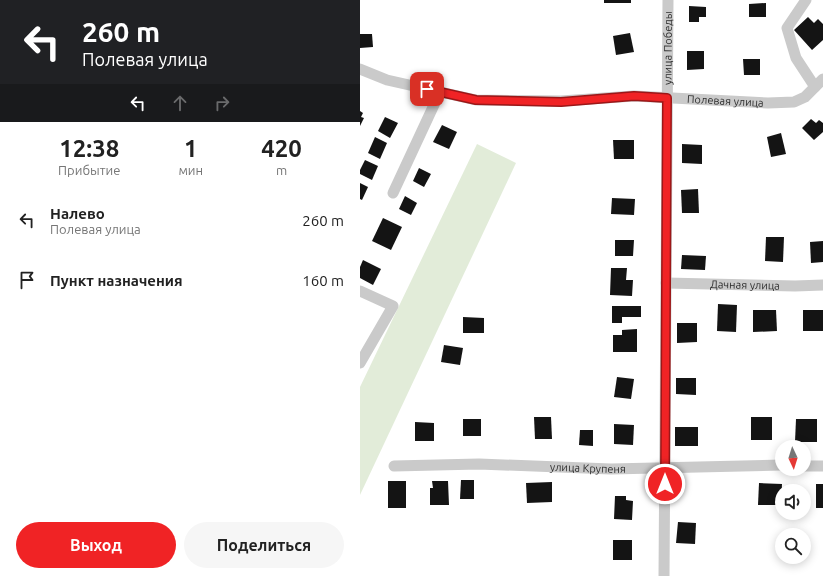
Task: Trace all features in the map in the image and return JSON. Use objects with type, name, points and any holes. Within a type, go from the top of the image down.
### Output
[{"type":"street","name":"улица Победы","points":[[664,576],[668,0]]},
{"type":"street","points":[[806,0],[787,28],[796,58],[819,83]]},
{"type":"street","name":"Полевая улица","points":[[360,69],[387,80],[476,100],[561,102],[634,96],[768,103],[794,102],[805,96],[819,83]]},
{"type":"street","points":[[393,193],[440,92]]},
{"type":"street","name":"Дачная улица","points":[[666,283],[795,286],[823,285]]},
{"type":"street","points":[[360,291],[393,306],[360,362]]},
{"type":"street","name":"улица Крупеня","points":[[394,466],[479,464],[611,468],[775,466]]},
{"type":"street","points":[[811,466],[823,466]]},
{"type":"green space","points":[[477,144],[516,163],[360,495],[360,387]]},
{"type":"building","points":[[604,0],[631,0],[631,3],[604,3]]},
{"type":"building","points":[[766,3],[766,17],[749,17],[749,4]]},
{"type":"building","points":[[689,6],[706,7],[706,17],[699,17],[699,22],[689,22]]},
{"type":"building","points":[[808,17],[814,23],[818,19],[823,24],[823,40],[812,50],[794,30]]},
{"type":"building","points":[[630,33],[634,52],[616,55],[613,36]]},
{"type":"building","points":[[360,34],[372,34],[373,47],[360,48]]},
{"type":"building","points":[[687,51],[704,51],[704,69],[687,70]]},
{"type":"building","points":[[743,59],[760,59],[760,75],[744,75]]},
{"type":"building","points":[[360,111],[363,113],[361,117],[364,118],[360,126]]},
{"type":"building","points":[[385,117],[398,123],[390,138],[378,131]]},
{"type":"building","points":[[811,119],[816,123],[819,120],[823,123],[823,132],[814,140],[802,128]]},
{"type":"building","points":[[442,125],[457,132],[449,149],[433,142]]},
{"type":"building","points":[[781,133],[786,154],[771,157],[767,137]]},
{"type":"building","points":[[375,137],[387,143],[380,159],[368,153]]},
{"type":"building","points":[[613,140],[634,140],[634,159],[614,159]]},
{"type":"building","points":[[682,144],[702,145],[702,164],[682,163]]},
{"type":"building","points":[[365,160],[378,166],[372,180],[360,174],[360,170]]},
{"type":"building","points":[[419,168],[431,174],[424,187],[413,181]]},
{"type":"building","points":[[360,183],[368,187],[362,200],[360,199]]},
{"type":"building","points":[[698,189],[699,213],[682,213],[681,190]]},
{"type":"building","points":[[405,196],[417,203],[411,215],[399,209]]},
{"type":"building","points":[[612,198],[635,199],[634,215],[611,214]]},
{"type":"building","points":[[383,218],[402,227],[391,250],[372,241]]},
{"type":"building","points":[[766,237],[784,237],[783,262],[765,261]]},
{"type":"building","points":[[615,240],[634,240],[633,256],[615,256]]},
{"type":"building","points":[[823,241],[823,262],[811,263],[810,242]]},
{"type":"building","points":[[682,255],[706,256],[705,270],[681,269]]},
{"type":"building","points":[[363,260],[381,269],[373,285],[360,278],[360,267]]},
{"type":"building","points":[[611,268],[627,268],[626,280],[633,280],[632,296],[610,295]]},
{"type":"building","points":[[718,304],[737,305],[736,332],[717,331]]},
{"type":"building","points":[[612,306],[641,306],[641,317],[622,317],[622,323],[612,323]]},
{"type":"building","points":[[753,310],[776,310],[777,331],[753,332]]},
{"type":"building","points":[[803,310],[823,310],[823,331],[803,331]]},
{"type":"building","points":[[463,317],[484,318],[484,333],[463,333]]},
{"type":"building","points":[[677,323],[697,323],[697,342],[677,343]]},
{"type":"building","points":[[637,329],[637,352],[613,352],[613,335],[622,335],[622,330]]},
{"type":"building","points":[[444,345],[463,348],[460,365],[441,362]]},
{"type":"building","points":[[617,377],[634,379],[631,399],[614,397]]},
{"type":"building","points":[[676,378],[696,378],[696,395],[676,394]]},
{"type":"building","points":[[534,417],[551,417],[552,439],[535,439]]},
{"type":"building","points":[[751,417],[772,417],[772,440],[751,440]]},
{"type":"building","points":[[463,419],[481,419],[481,436],[463,436]]},
{"type":"building","points":[[796,419],[817,419],[817,442],[811,442],[811,440],[795,440]]},
{"type":"building","points":[[415,422],[434,423],[434,441],[415,441]]},
{"type":"building","points":[[614,424],[634,425],[633,445],[614,444]]},
{"type":"building","points":[[675,427],[698,427],[698,446],[675,446]]},
{"type":"building","points":[[580,430],[593,430],[593,446],[579,445]]},
{"type":"building","points":[[461,480],[474,480],[474,499],[460,499]]},
{"type":"building","points":[[388,481],[406,481],[406,508],[388,508]]},
{"type":"building","points":[[432,481],[448,481],[449,505],[430,505],[430,488],[433,488]]},
{"type":"building","points":[[552,482],[552,502],[527,503],[526,483]]},
{"type":"building","points":[[759,483],[782,484],[775,484],[775,505],[758,505]]},
{"type":"building","points":[[816,484],[823,484],[823,508],[816,508]]},
{"type":"building","points":[[615,496],[626,496],[626,500],[633,501],[632,520],[614,519]]},
{"type":"building","points":[[678,522],[696,523],[695,544],[676,543]]},
{"type":"building","points":[[613,540],[632,540],[632,560],[613,560]]},
{"type":"route","points":[[427,89],[476,100],[561,102],[634,96],[667,98],[665,484]]}]
